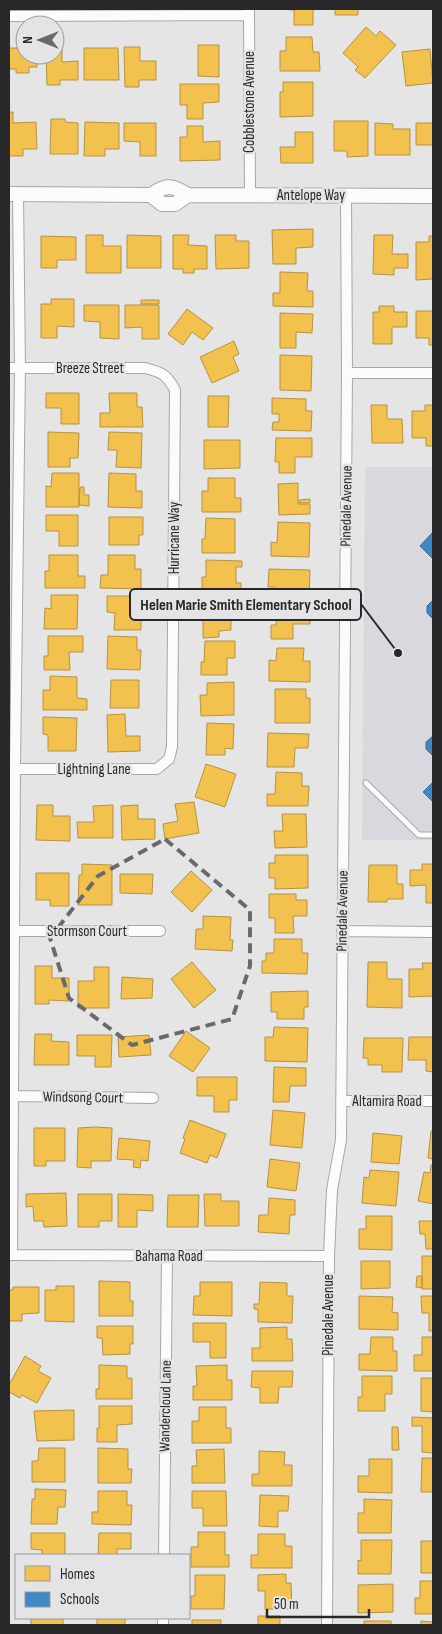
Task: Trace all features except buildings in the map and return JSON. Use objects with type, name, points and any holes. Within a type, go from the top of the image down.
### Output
[{"type":"street","points":[[9,16],[87,12],[248,12]]},
{"type":"street","name":"Cobblestone Avenue","points":[[248,12],[250,195]]},
{"type":"street","points":[[10,1255],[15,769],[14,530],[20,368],[14,194]]},
{"type":"street","name":"Antelope Way","points":[[14,194],[151,195],[162,204],[176,204],[188,195],[433,196]]},
{"type":"street","name":"Pinedale Avenue","points":[[327,1625],[329,1256],[332,1190],[340,1140],[341,1101],[347,373],[346,196]]},
{"type":"street","name":"Breeze Street","points":[[9,368],[145,368],[158,371],[168,378]]},
{"type":"street","points":[[347,373],[433,373]]},
{"type":"street","name":"Hurricane Way","points":[[168,378],[175,390],[172,747],[169,759]]},
{"type":"street","name":"Lightning Lane","points":[[15,769],[157,769],[169,759]]},
{"type":"street","name":"Stormson Court","points":[[14,931],[160,931]]},
{"type":"street","points":[[342,931],[433,932]]},
{"type":"street","name":"Windsong Court","points":[[13,1096],[153,1098]]},
{"type":"street","name":"Altamira Road","points":[[341,1101],[433,1101]]},
{"type":"street","name":"Bahama Road","points":[[10,1255],[329,1256]]},
{"type":"street","name":"Wandercloud Lane","points":[[164,1554],[167,1256]]},
{"type":"lane","points":[[366,783],[419,835],[433,835]]},
{"type":"highlighted area","points":[[165,839],[250,910],[250,966],[232,1019],[132,1045],[69,998],[50,938],[98,876]]},
{"type":"shaded area","points":[[365,467],[433,467],[433,840],[362,840]]},
{"type":"place","name":"Helen Marie Smith Elementary School","points":[[398,653]]}]
